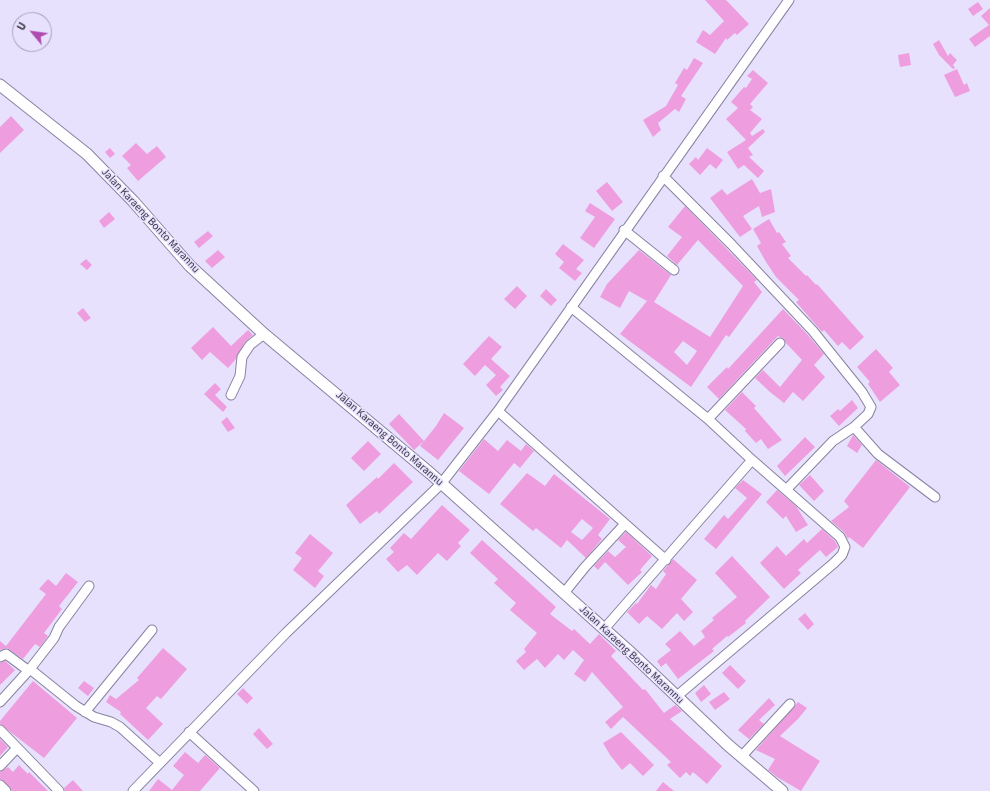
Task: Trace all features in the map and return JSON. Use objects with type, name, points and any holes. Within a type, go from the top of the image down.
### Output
[{"type":"main road","name":"Jalan Karaeng Bonto Marannu","points":[[0,85],[43,117],[87,154],[133,201],[190,266],[264,334],[372,423],[604,628],[741,757],[782,791]]},
{"type":"street","points":[[133,791],[286,633],[441,484],[498,411],[624,230],[789,0]]},
{"type":"street","points":[[663,176],[732,245],[832,352],[862,392],[871,408],[868,414],[854,427],[833,441],[786,490]]},
{"type":"street","points":[[624,230],[674,270]]},
{"type":"street","points":[[571,307],[708,419],[752,460],[840,537],[845,547],[842,555],[677,696]]},
{"type":"street","points":[[231,395],[240,376],[242,357],[250,345],[264,334]]},
{"type":"street","points":[[708,419],[780,343]]},
{"type":"street","points":[[498,411],[666,560]]},
{"type":"street","points":[[854,427],[878,454],[935,497]]},
{"type":"street","points":[[604,628],[666,560],[752,460]]},
{"type":"street","points":[[564,593],[585,567],[625,524]]},
{"type":"street","points":[[0,702],[30,670],[54,638],[59,627],[89,586]]},
{"type":"street","points":[[85,712],[152,630]]},
{"type":"street","points":[[0,658],[6,654],[30,670],[85,712],[120,727],[160,763]]},
{"type":"street","points":[[741,757],[790,704]]},
{"type":"street","points":[[0,730],[59,791]]},
{"type":"street","points":[[189,732],[254,791]]},
{"type":"street","points":[[0,766],[17,748]]},
{"type":"street","points":[[0,785],[6,791]]},
{"type":"building","points":[[705,0],[726,0],[749,24],[737,35],[735,33],[727,40],[726,38],[715,54],[696,42],[703,30],[710,35],[724,21]]},
{"type":"building","points":[[978,2],[983,9],[973,16],[968,9]]},
{"type":"building","points":[[990,8],[990,36],[975,47],[969,39],[989,25],[981,16]]},
{"type":"building","points":[[939,40],[948,56],[950,53],[957,60],[953,65],[955,68],[953,69],[939,55],[933,44]]},
{"type":"building","points":[[909,53],[911,65],[900,67],[898,55]]},
{"type":"building","points":[[694,58],[703,63],[681,96],[686,99],[679,112],[675,109],[658,123],[661,130],[653,137],[643,120],[666,106],[678,85],[675,83],[684,68],[687,70]]},
{"type":"building","points":[[957,69],[964,85],[967,83],[970,91],[955,97],[944,75]]},
{"type":"building","points":[[753,70],[768,83],[750,104],[753,107],[750,110],[762,119],[750,133],[752,136],[763,129],[765,132],[748,148],[753,155],[749,157],[764,171],[758,178],[744,165],[738,169],[727,152],[746,140],[726,119],[738,108],[731,102],[744,87],[746,88],[752,79],[747,76]]},
{"type":"building","points":[[11,116],[24,130],[0,153],[0,127]]},
{"type":"building","points":[[136,143],[147,154],[157,146],[166,157],[138,181],[127,168],[131,165],[122,156]]},
{"type":"building","points":[[110,148],[115,154],[110,158],[105,152]]},
{"type":"building","points":[[707,148],[723,160],[716,169],[710,164],[700,175],[689,164],[696,157],[698,160]]},
{"type":"building","points":[[752,179],[760,193],[771,189],[775,212],[762,217],[759,206],[743,216],[752,229],[740,237],[710,198],[722,189],[727,195]]},
{"type":"building","points":[[607,182],[623,202],[612,211],[596,191]]},
{"type":"building","points":[[590,203],[615,219],[594,248],[580,238],[595,217],[585,211]]},
{"type":"building","points":[[685,206],[757,280],[754,282],[762,292],[729,337],[726,335],[691,387],[620,334],[647,301],[629,291],[620,308],[600,297],[607,284],[639,250],[671,275],[654,302],[710,337],[743,286],[698,240],[677,265],[667,256],[682,237],[668,227]],"holes":[[[683,341],[697,351],[687,365],[674,352]]]},
{"type":"building","points":[[109,212],[115,219],[104,228],[99,221]]},
{"type":"building","points":[[769,219],[777,233],[779,232],[786,242],[782,244],[791,256],[788,258],[816,285],[817,284],[864,337],[850,350],[842,342],[838,346],[824,330],[822,332],[796,302],[799,300],[776,277],[766,262],[757,246],[761,243],[753,229]]},
{"type":"building","points":[[208,231],[213,236],[199,248],[194,242]]},
{"type":"building","points":[[563,244],[584,260],[576,269],[582,273],[575,281],[559,268],[564,262],[555,254]]},
{"type":"building","points":[[218,250],[225,257],[212,268],[205,261]]},
{"type":"building","points":[[86,259],[92,265],[87,270],[80,264]]},
{"type":"building","points":[[517,286],[527,296],[515,309],[504,299]]},
{"type":"building","points":[[546,289],[557,300],[551,306],[540,296]]},
{"type":"building","points":[[83,308],[91,318],[85,322],[77,313]]},
{"type":"building","points":[[783,309],[824,354],[814,365],[825,377],[803,401],[793,392],[784,403],[770,392],[755,378],[763,370],[780,387],[802,360],[784,339],[778,336],[719,399],[707,387],[727,367],[728,369]]},
{"type":"building","points":[[213,327],[231,346],[248,330],[253,335],[245,342],[236,359],[228,368],[210,352],[202,360],[191,348]]},
{"type":"building","points":[[489,336],[502,347],[491,359],[510,376],[500,387],[503,390],[496,396],[486,385],[496,375],[485,365],[475,376],[463,364]]},
{"type":"building","points":[[876,349],[893,368],[889,372],[900,385],[880,402],[868,384],[870,382],[857,367]]},
{"type":"building","points":[[215,383],[221,389],[215,395],[227,407],[223,412],[204,394]]},
{"type":"building","points":[[742,392],[756,406],[754,408],[782,440],[768,449],[761,439],[756,443],[745,431],[746,429],[725,410]]},
{"type":"building","points":[[852,400],[858,408],[839,426],[830,416],[838,409],[840,411]]},
{"type":"building","points":[[444,413],[464,428],[438,460],[420,446]]},
{"type":"building","points":[[399,414],[424,441],[414,450],[389,424]]},
{"type":"building","points":[[227,417],[235,428],[228,432],[221,422]]},
{"type":"building","points":[[853,435],[862,445],[857,453],[847,446]]},
{"type":"building","points":[[805,437],[815,447],[785,476],[777,466]]},
{"type":"building","points":[[484,439],[498,451],[507,440],[521,451],[526,444],[534,451],[520,468],[514,463],[489,494],[459,471]]},
{"type":"building","points":[[368,441],[381,454],[364,471],[351,458]]},
{"type":"building","points":[[876,460],[910,487],[863,548],[849,537],[848,539],[844,532],[831,521],[849,507],[844,501]]},
{"type":"building","points":[[394,463],[413,482],[379,514],[377,511],[360,524],[346,505],[377,477],[378,479]]},
{"type":"building","points":[[527,473],[545,486],[554,474],[610,519],[598,535],[602,539],[586,558],[567,540],[561,548],[536,528],[533,531],[500,504]],"holes":[[[582,519],[593,528],[582,540],[571,532]]]},
{"type":"building","points":[[810,475],[824,491],[814,501],[799,485]]},
{"type":"building","points":[[743,480],[762,494],[716,549],[704,539],[724,515],[728,519],[747,498],[735,488]]},
{"type":"building","points":[[777,490],[796,506],[808,525],[796,532],[786,516],[783,519],[766,502]]},
{"type":"building","points":[[442,505],[470,530],[458,543],[461,546],[447,561],[438,553],[417,575],[407,565],[398,572],[386,559],[394,552],[390,548],[404,533],[411,539]]},
{"type":"building","points":[[822,529],[835,541],[838,547],[826,557],[820,550],[798,570],[801,573],[784,589],[760,563],[777,546],[786,556],[804,539],[807,543]]},
{"type":"building","points":[[626,532],[652,556],[640,570],[642,572],[628,585],[605,562],[598,570],[594,566],[608,551],[615,557],[626,547],[618,540]]},
{"type":"building","points":[[310,534],[333,553],[318,571],[324,576],[315,588],[293,570],[302,558],[295,553]]},
{"type":"building","points":[[482,540],[556,607],[550,614],[572,631],[574,629],[590,644],[599,634],[616,651],[611,656],[643,690],[645,689],[664,713],[675,705],[682,711],[670,719],[722,766],[707,784],[693,772],[690,776],[686,772],[680,778],[667,765],[671,762],[623,717],[611,729],[605,722],[623,707],[592,672],[585,682],[574,674],[584,660],[573,650],[564,660],[558,654],[545,668],[537,659],[524,670],[516,661],[526,652],[524,649],[537,633],[510,610],[516,603],[494,583],[498,579],[470,553]]},
{"type":"building","points":[[732,556],[770,597],[745,621],[746,623],[728,637],[727,636],[712,649],[714,651],[678,679],[666,663],[661,667],[657,661],[671,650],[665,644],[680,631],[694,646],[705,637],[701,631],[714,620],[712,618],[737,597],[715,573]]},
{"type":"building","points":[[673,559],[697,580],[681,599],[693,612],[684,621],[677,613],[662,629],[647,616],[639,624],[627,612],[636,603],[637,604],[651,585],[656,589],[666,574],[663,571]]},
{"type":"building","points":[[66,573],[78,582],[59,606],[62,609],[44,633],[48,636],[40,647],[35,644],[23,659],[7,648],[0,650],[0,641],[6,646],[46,594],[39,589],[48,579],[56,586]]},
{"type":"building","points":[[805,613],[814,624],[808,630],[798,619]]},
{"type":"building","points":[[163,648],[187,669],[161,699],[157,696],[146,708],[163,724],[148,740],[120,714],[121,712],[106,702],[110,695],[116,699],[139,680],[137,678]]},
{"type":"building","points":[[5,661],[15,670],[0,685],[0,663]]},
{"type":"building","points":[[730,665],[746,681],[738,689],[722,673]]},
{"type":"building","points":[[33,681],[77,718],[44,758],[0,724],[0,721]]},
{"type":"building","points":[[84,681],[94,688],[88,696],[78,688]]},
{"type":"building","points":[[704,685],[711,694],[701,702],[695,693]]},
{"type":"building","points":[[243,688],[253,698],[247,704],[237,694]]},
{"type":"building","points":[[724,692],[730,699],[715,710],[709,702]]},
{"type":"building","points":[[769,698],[775,705],[759,720],[764,724],[749,739],[738,730]]},
{"type":"building","points":[[798,702],[807,708],[780,736],[820,761],[801,791],[768,770],[775,759],[756,750]]},
{"type":"building","points":[[259,728],[273,744],[267,749],[253,734]]},
{"type":"building","points":[[621,732],[654,765],[643,776],[630,763],[622,770],[603,743]]},
{"type":"building","points":[[0,739],[8,747],[0,756]]},
{"type":"building","points":[[185,752],[198,763],[205,755],[220,768],[200,791],[149,791],[158,779],[172,790],[184,775],[173,766]]},
{"type":"building","points":[[19,765],[28,774],[29,772],[48,791],[12,791],[10,787],[0,779],[0,772],[8,767],[13,772]]},
{"type":"building","points":[[73,780],[83,791],[65,791],[64,788]]},
{"type":"building","points":[[663,782],[674,791],[656,791]]}]
